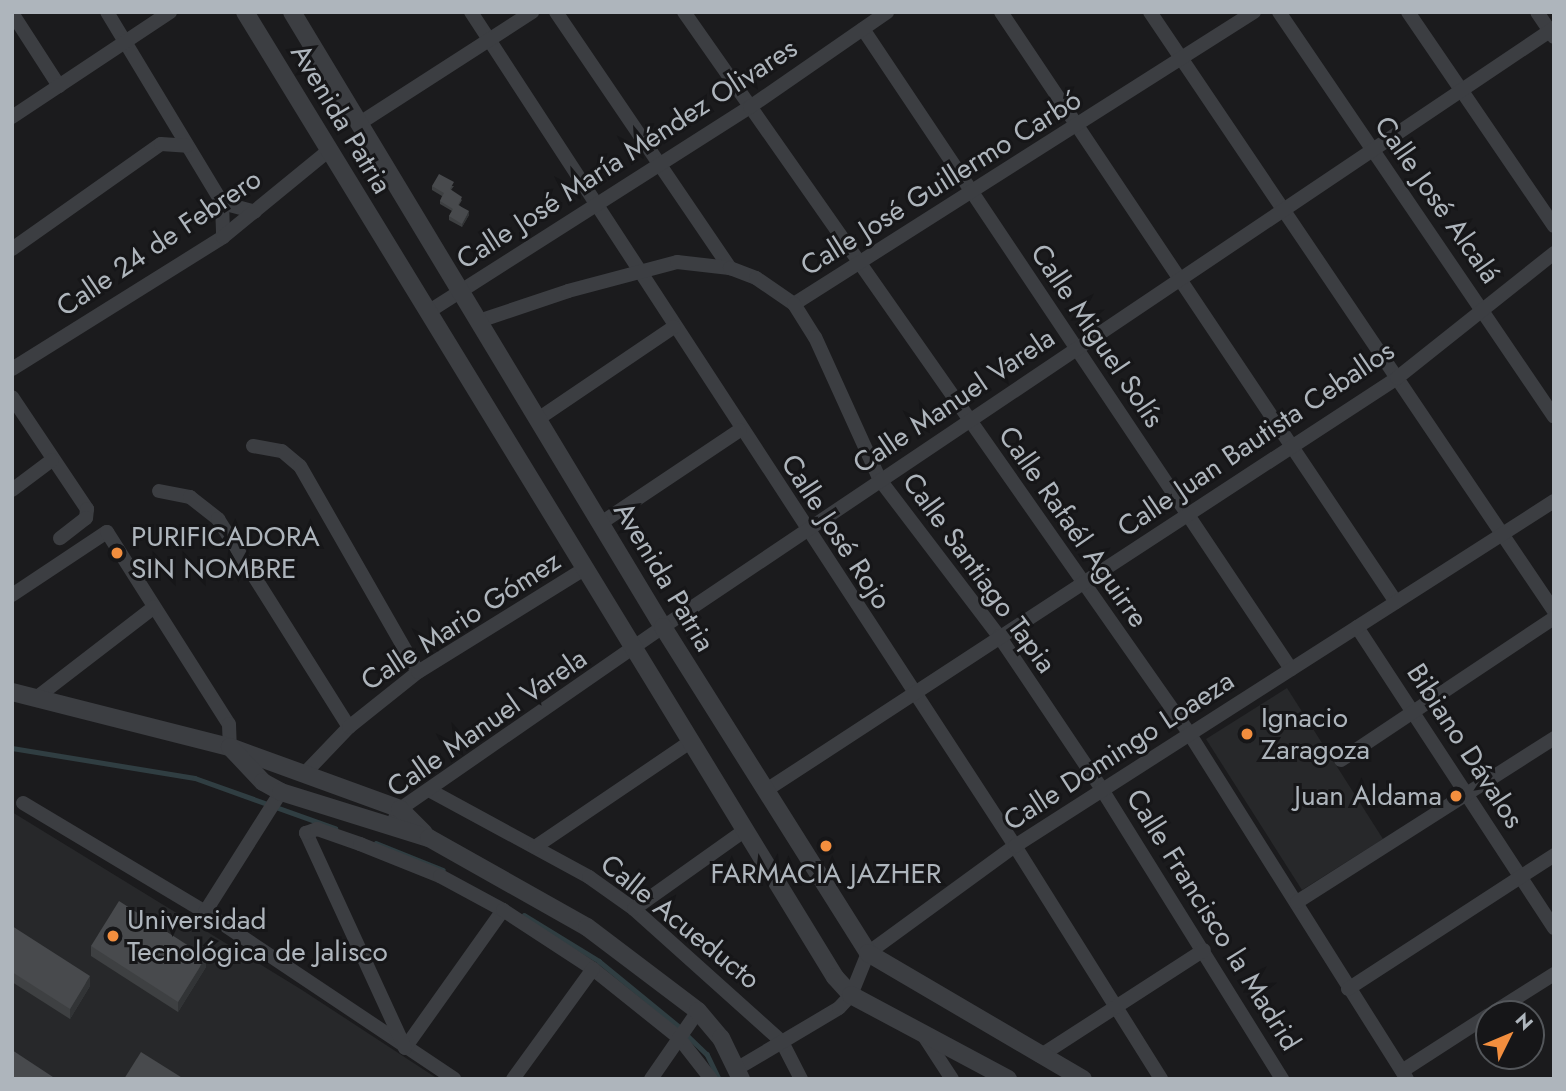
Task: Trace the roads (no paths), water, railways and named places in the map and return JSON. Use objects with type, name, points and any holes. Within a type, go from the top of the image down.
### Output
[{"type":"street","points":[[107,12],[169,120],[222,203],[223,237]]},
{"type":"street","points":[[12,117],[170,12]]},
{"type":"street","name":"Avenida Patria","points":[[245,12],[690,743],[851,995],[1008,1079]]},
{"type":"street","name":"Avenida Patria","points":[[292,12],[663,627],[868,953],[1083,1079]]},
{"type":"street","name":"Calle José Rojo","points":[[471,12],[805,531],[1015,846],[1161,1079]]},
{"type":"street","points":[[360,124],[532,12]]},
{"type":"street","points":[[556,12],[730,268]]},
{"type":"street","name":"Calle Rafaél Aguirre","points":[[684,12],[1082,584],[1189,733],[1404,1075]]},
{"type":"street","name":"Calle José María Méndez Olivares","points":[[428,312],[750,107],[887,12]]},
{"type":"street","points":[[1001,12],[1396,602]]},
{"type":"street","points":[[1150,12],[1554,611]]},
{"type":"street","name":"Calle José Guillermo Carbó","points":[[479,321],[677,262],[730,268],[756,278],[794,304],[1077,127],[1254,12]]},
{"type":"street","name":"Calle José Alcalá","points":[[1279,12],[1554,416]]},
{"type":"street","points":[[1408,12],[1554,226]]},
{"type":"street","points":[[1537,12],[1552,32]]},
{"type":"street","points":[[12,13],[59,86]]},
{"type":"street","name":"Calle Miguel Solís","points":[[863,29],[1291,670]]},
{"type":"street","name":"Calle Manuel Varela","points":[[395,817],[429,790],[663,627],[1180,280],[1371,148],[1552,32]]},
{"type":"street","points":[[12,248],[161,144],[169,120]]},
{"type":"street","points":[[161,144],[187,146]]},
{"type":"street","name":"Calle 24 de Febrero","points":[[12,369],[223,237],[328,151]]},
{"type":"street","points":[[222,203],[255,212]]},
{"type":"street","name":"Calle Juan Bautista Ceballos","points":[[765,791],[1396,378],[1554,253]]},
{"type":"street","name":"Calle Santiago Tapia","points":[[794,304],[821,349],[880,480],[999,636],[1101,788]]},
{"type":"street","points":[[538,419],[674,327]]},
{"type":"street","points":[[12,397],[88,514],[60,538]]},
{"type":"street","points":[[601,523],[740,430]]},
{"type":"street","points":[[253,446],[282,451],[300,466],[418,672]]},
{"type":"street","points":[[12,490],[52,460]]},
{"type":"street","points":[[159,491],[190,497],[218,519],[349,727]]},
{"type":"street","name":"Calle Domingo Loaeza","points":[[868,953],[1015,846],[1101,788],[1554,501]]},
{"type":"street","points":[[12,595],[107,532],[229,724],[230,747],[263,782],[279,796],[395,817]]},
{"type":"street","name":"Calle Mario Gómez","points":[[305,773],[349,727],[418,672],[584,569]]},
{"type":"street","points":[[36,698],[153,607]]},
{"type":"street","points":[[1341,760],[1554,618]]},
{"type":"street","name":"Bibiano Dávalos","points":[[1357,627],[1554,928]]},
{"type":"street","points":[[12,692],[230,747],[305,773],[395,817],[587,927],[739,1073],[782,1041],[839,1008],[851,995],[868,953]]},
{"type":"street","points":[[1297,902],[1554,738]]},
{"type":"street","points":[[535,847],[690,743]]},
{"type":"street","name":"Calle Francisco la Madrid","points":[[1101,788],[1282,1079]]},
{"type":"street","name":"Calle Acueducto","points":[[429,790],[535,847],[634,909],[782,1041],[801,1079]]},
{"type":"street","points":[[205,912],[279,796]]},
{"type":"street","points":[[23,803],[205,912],[454,1079]]},
{"type":"street","points":[[405,1048],[306,833],[317,829],[360,844],[440,876],[503,910],[593,969],[688,1026],[711,1079]]},
{"type":"street","points":[[634,909],[745,830]]},
{"type":"street","points":[[1348,989],[1554,855]]},
{"type":"street","points":[[405,1048],[503,910]]},
{"type":"street","points":[[1040,1056],[1204,950]]},
{"type":"street","points":[[513,1079],[593,969]]},
{"type":"street","points":[[1513,1000],[1554,974]]},
{"type":"street","points":[[1404,1075],[1475,1025]]},
{"type":"street","points":[[650,1079],[688,1026]]},
{"type":"street","points":[[921,1032],[952,1079]]},
{"type":"waterway","points":[[12,748],[195,778],[335,828]]},
{"type":"waterway","points":[[376,843],[443,870]]},
{"type":"waterway","points":[[524,915],[599,961],[681,1028]]},
{"type":"waterway","points":[[687,1035],[707,1054],[719,1079]]},
{"type":"place","name":"PURIFICADORA SIN NOMBRE","points":[[117,553]]},
{"type":"place","name":"Ignacio Zaragoza","points":[[1247,734]]},
{"type":"place","name":"Juan Aldama","points":[[1456,796]]},
{"type":"place","name":"FARMACIA JAZHER","points":[[826,846]]},
{"type":"place","name":"Universidad Tecnológica de Jalisco","points":[[113,936]]}]
